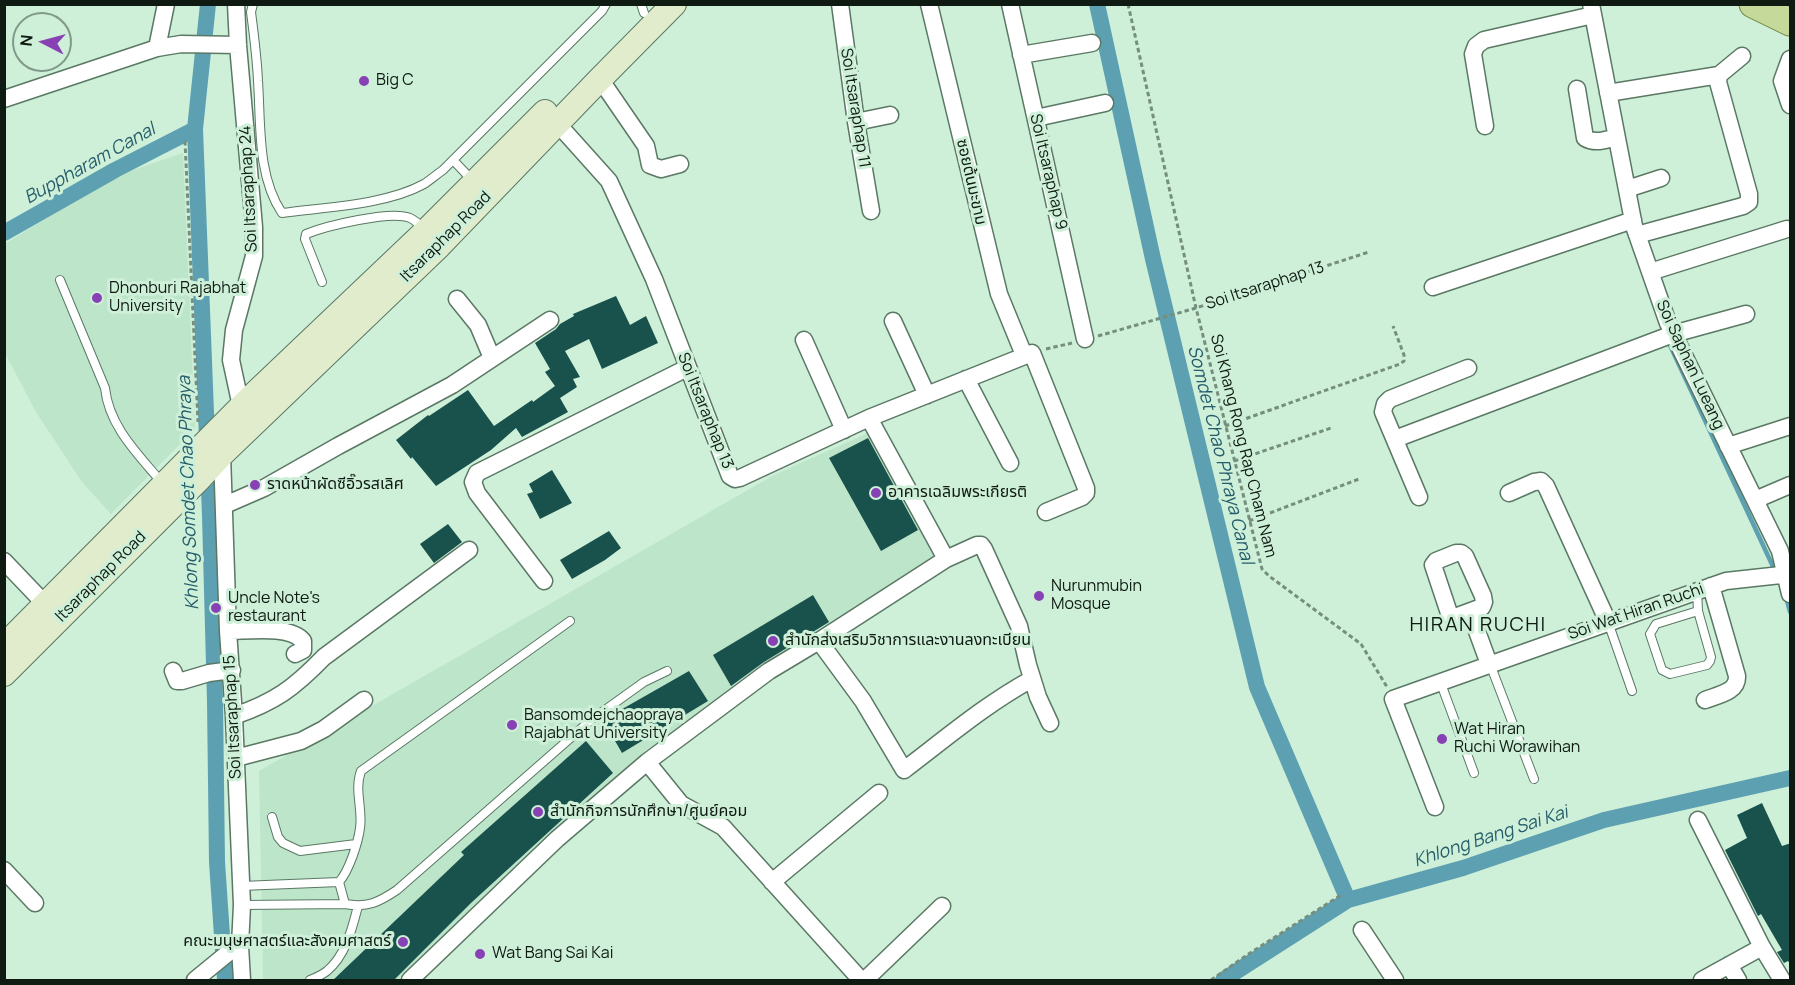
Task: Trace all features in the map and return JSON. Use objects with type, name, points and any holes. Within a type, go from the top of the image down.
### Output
[{"type":"main road","name":"Itsaraphap Road","points":[[4,675],[206,454],[557,123],[674,4]]},
{"type":"main road","points":[[1753,4],[1791,22]]},
{"type":"main road","points":[[4,646],[164,485],[206,454],[244,404],[433,238],[474,183],[646,8]]},
{"type":"street","points":[[158,48],[166,4]]},
{"type":"street","name":"Soi Itsaraphap 24","points":[[236,4],[254,227],[254,256],[234,330],[231,360],[239,397],[244,404]]},
{"type":"street","name":"Soi Itsaraphap 11","points":[[840,4],[871,212]]},
{"type":"street","name":"ซอยต้นมะขาม","points":[[929,4],[999,294],[1028,354],[1086,488],[1086,493],[1082,497],[1046,512]]},
{"type":"street","name":"Soi Itsaraphap 9","points":[[1010,4],[1085,339]]},
{"type":"street","points":[[1485,126],[1473,54],[1476,46],[1484,40],[1592,10]]},
{"type":"street","name":"Soi Saphan Lueang","points":[[1592,10],[1635,228],[1673,334],[1780,550],[1781,576],[1791,594]]},
{"type":"street","points":[[1022,56],[1092,43]]},
{"type":"street","points":[[4,99],[158,48],[181,44],[238,45]]},
{"type":"street","points":[[1608,93],[1719,75],[1742,56]]},
{"type":"street","points":[[1791,60],[1782,81],[1791,105]]},
{"type":"street","points":[[1433,287],[1635,228],[1743,206],[1749,202],[1749,194],[1719,88],[1719,75]]},
{"type":"street","points":[[600,78],[646,146],[650,165],[661,169],[680,164]]},
{"type":"street","points":[[1577,88],[1585,138],[1597,141],[1616,137]]},
{"type":"street","points":[[1036,118],[1105,103]]},
{"type":"street","points":[[856,122],[890,115]]},
{"type":"street","name":"Soi Itsaraphap 13","points":[[557,123],[609,181],[654,279],[730,476],[735,479],[869,418],[1028,354]]},
{"type":"street","points":[[1627,189],[1661,178]]},
{"type":"street","points":[[1650,272],[1787,229]]},
{"type":"street","points":[[458,299],[478,325],[492,358]]},
{"type":"street","points":[[1395,439],[1673,334],[1746,314]]},
{"type":"street","points":[[225,505],[264,488],[452,385],[549,320]]},
{"type":"street","points":[[893,321],[927,395]]},
{"type":"street","points":[[804,340],[843,430]]},
{"type":"street","points":[[544,581],[477,492],[473,482],[477,473],[687,368]]},
{"type":"street","points":[[1419,497],[1383,412],[1385,404],[1390,399],[1468,368]]},
{"type":"street","points":[[966,379],[1010,463]]},
{"type":"street","points":[[869,418],[946,559]]},
{"type":"street","points":[[1728,446],[1791,426]]},
{"type":"street","name":"Soi Itsaraphap 15","points":[[206,454],[225,505],[228,631],[220,672],[234,716],[242,905],[228,954],[242,981]]},
{"type":"street","points":[[1509,493],[1534,482],[1541,481],[1546,486],[1608,622]]},
{"type":"street","points":[[1755,500],[1791,485]]},
{"type":"street","points":[[410,981],[557,839],[647,762],[769,671],[946,559],[977,545],[981,545],[984,549],[1019,626],[1032,679],[1050,723]]},
{"type":"street","points":[[234,716],[281,696],[324,657],[469,550]]},
{"type":"street","points":[[4,561],[46,604]]},
{"type":"street","name":"Soi Wat Hiran Ruchi","points":[[1393,699],[1726,581],[1781,576]]},
{"type":"street","points":[[1704,588],[1738,682],[1733,689],[1705,700]]},
{"type":"street","points":[[1470,612],[1490,664]]},
{"type":"street","points":[[228,631],[283,631],[295,634],[303,641],[303,650],[295,654]]},
{"type":"street","points":[[819,641],[863,701],[904,770],[958,729],[1032,679]]},
{"type":"street","points":[[173,671],[177,681],[220,672]]},
{"type":"street","points":[[1393,699],[1435,807]]},
{"type":"street","points":[[236,758],[300,741],[324,729],[364,700]]},
{"type":"street","points":[[647,762],[681,804],[723,827],[863,981],[942,906]]},
{"type":"street","points":[[772,882],[879,793]]},
{"type":"street","points":[[1698,820],[1762,947],[1781,975]]},
{"type":"street","points":[[4,870],[35,903]]},
{"type":"street","points":[[1362,930],[1395,981]]},
{"type":"street","points":[[1702,981],[1762,947]]},
{"type":"street","points":[[195,981],[228,954]]},
{"type":"street","points":[[1729,965],[1738,981]]},
{"type":"lane","points":[[253,4],[250,12],[257,59],[267,181],[282,213],[366,201],[400,194],[424,184],[443,170],[602,11],[606,4]]},
{"type":"lane","points":[[453,160],[474,183]]},
{"type":"lane","points":[[322,282],[305,239],[306,234],[376,216],[390,215],[411,218],[433,238]]},
{"type":"lane","points":[[60,280],[105,387],[106,400],[121,433],[164,485]]},
{"type":"lane","points":[[1698,611],[1656,624],[1652,629],[1650,634],[1665,673],[1670,675],[1707,664],[1710,661],[1711,657],[1698,611],[1704,588]]},
{"type":"lane","points":[[241,886],[339,882],[346,874],[360,828],[357,781],[362,771],[570,621]]},
{"type":"lane","points":[[1608,622],[1632,691]]},
{"type":"lane","points":[[1490,664],[1534,779]]},
{"type":"lane","points":[[242,905],[345,904],[358,906],[377,903],[397,890],[591,720],[644,682],[667,671]]},
{"type":"lane","points":[[1440,681],[1474,773]]},
{"type":"lane","points":[[273,817],[278,837],[283,843],[300,850],[356,844]]},
{"type":"lane","points":[[339,882],[345,904]]},
{"type":"lane","points":[[310,981],[326,973],[338,958],[350,934],[358,906]]},
{"type":"path","name":"Soi Khang Rong Rap Cham Nam","points":[[1128,4],[1196,308],[1262,569],[1361,644],[1393,699]]},
{"type":"path","points":[[185,141],[206,454]]},
{"type":"path","name":"Soi Itsaraphap 13","points":[[1160,319],[1369,252]]},
{"type":"path","points":[[1226,426],[1400,364],[1404,361],[1404,355],[1393,326]]},
{"type":"path","points":[[1234,461],[1331,428]]},
{"type":"path","points":[[1249,521],[1359,479]]},
{"type":"path","points":[[1210,981],[1341,895]]},
{"type":"shaded area","name":"Dhonburi Rajabhat University","points":[[183,153],[195,429],[111,514],[82,482],[36,412],[5,353],[5,244],[110,178]]},
{"type":"shaded area","name":"Bansomdejchaopraya Rajabhat University","points":[[877,429],[947,562],[723,698],[645,751],[401,980],[263,980],[259,771],[774,475]]},
{"type":"building","points":[[616,296],[630,325],[646,316],[658,343],[602,369],[589,339],[565,351],[580,377],[573,379],[577,387],[560,398],[568,412],[522,437],[516,428],[491,450],[436,486],[396,440],[428,415],[468,390],[494,426],[532,400],[533,402],[555,386],[545,372],[550,369],[535,343],[574,316],[573,314]]},
{"type":"building","name":"อาคารเฉลิมพระเกียรติ","points":[[868,438],[918,530],[881,551],[829,458]]},
{"type":"building","points":[[552,470],[572,503],[540,519],[527,494],[533,492],[529,484]]},
{"type":"building","points":[[448,524],[462,542],[434,563],[420,544]]},
{"type":"building","points":[[609,531],[621,548],[572,579],[560,560]]},
{"type":"building","name":"สำนักส่งเสริมวิชาการและงานลงทะเบียน","points":[[813,595],[829,622],[764,662],[731,686],[713,655]]},
{"type":"building","points":[[689,671],[708,701],[622,753],[603,720]]},
{"type":"building","points":[[586,741],[613,773],[471,903],[393,981],[332,981],[464,855],[461,852]]},
{"type":"building","points":[[1762,803],[1782,846],[1791,843],[1791,965],[1788,961],[1784,963],[1777,952],[1782,950],[1761,914],[1758,916],[1725,850],[1747,838],[1737,815]]},
{"type":"waterway","name":"Khlong Somdet Chao Phraya","points":[[208,4],[195,129],[210,516],[217,862],[225,980]]},
{"type":"waterway","name":"Somdet Chao Phraya Canal","points":[[1097,4],[1153,259],[1257,687],[1348,900]]},
{"type":"waterway","name":"Buppharam Canal","points":[[4,233],[115,170],[195,129]]},
{"type":"waterway","points":[[1668,341],[1776,573]]},
{"type":"waterway","points":[[1786,597],[1790,612]]},
{"type":"waterway","name":"Khlong Bang Sai Kai","points":[[1223,980],[1348,900],[1463,868],[1604,820],[1790,778]]},
{"type":"place","name":"Big C","points":[[364,81]]},
{"type":"place","name":"Dhonburi Rajabhat University","points":[[97,298]]},
{"type":"place","name":"ราดหน้าผัดซีอิ๊วรสเลิศ","points":[[255,485]]},
{"type":"place","name":"อาคารเฉลิมพระเกียรติ","points":[[876,493]]},
{"type":"place","name":"Nurunmubin Mosque","points":[[1039,596]]},
{"type":"place","name":"Uncle Note's restaurant","points":[[216,608]]},
{"type":"place","name":"สำนักส่งเสริมวิชาการและงานลงทะเบียน","points":[[773,641]]},
{"type":"place","name":"Bansomdejchaopraya Rajabhat University","points":[[512,725]]},
{"type":"place","name":"Wat Hiran Ruchi Worawihan","points":[[1442,739]]},
{"type":"place","name":"สำนักกิจการนักศึกษา/ศูนย์คอม","points":[[538,812]]},
{"type":"place","name":"คณะมนุษศาสตร์และสังคมศาสตร์","points":[[403,942]]},
{"type":"place","name":"Wat Bang Sai Kai","points":[[480,954]]},
{"type":"district","name":"HIRAN RUCHI","points":[[1478,625]]}]
